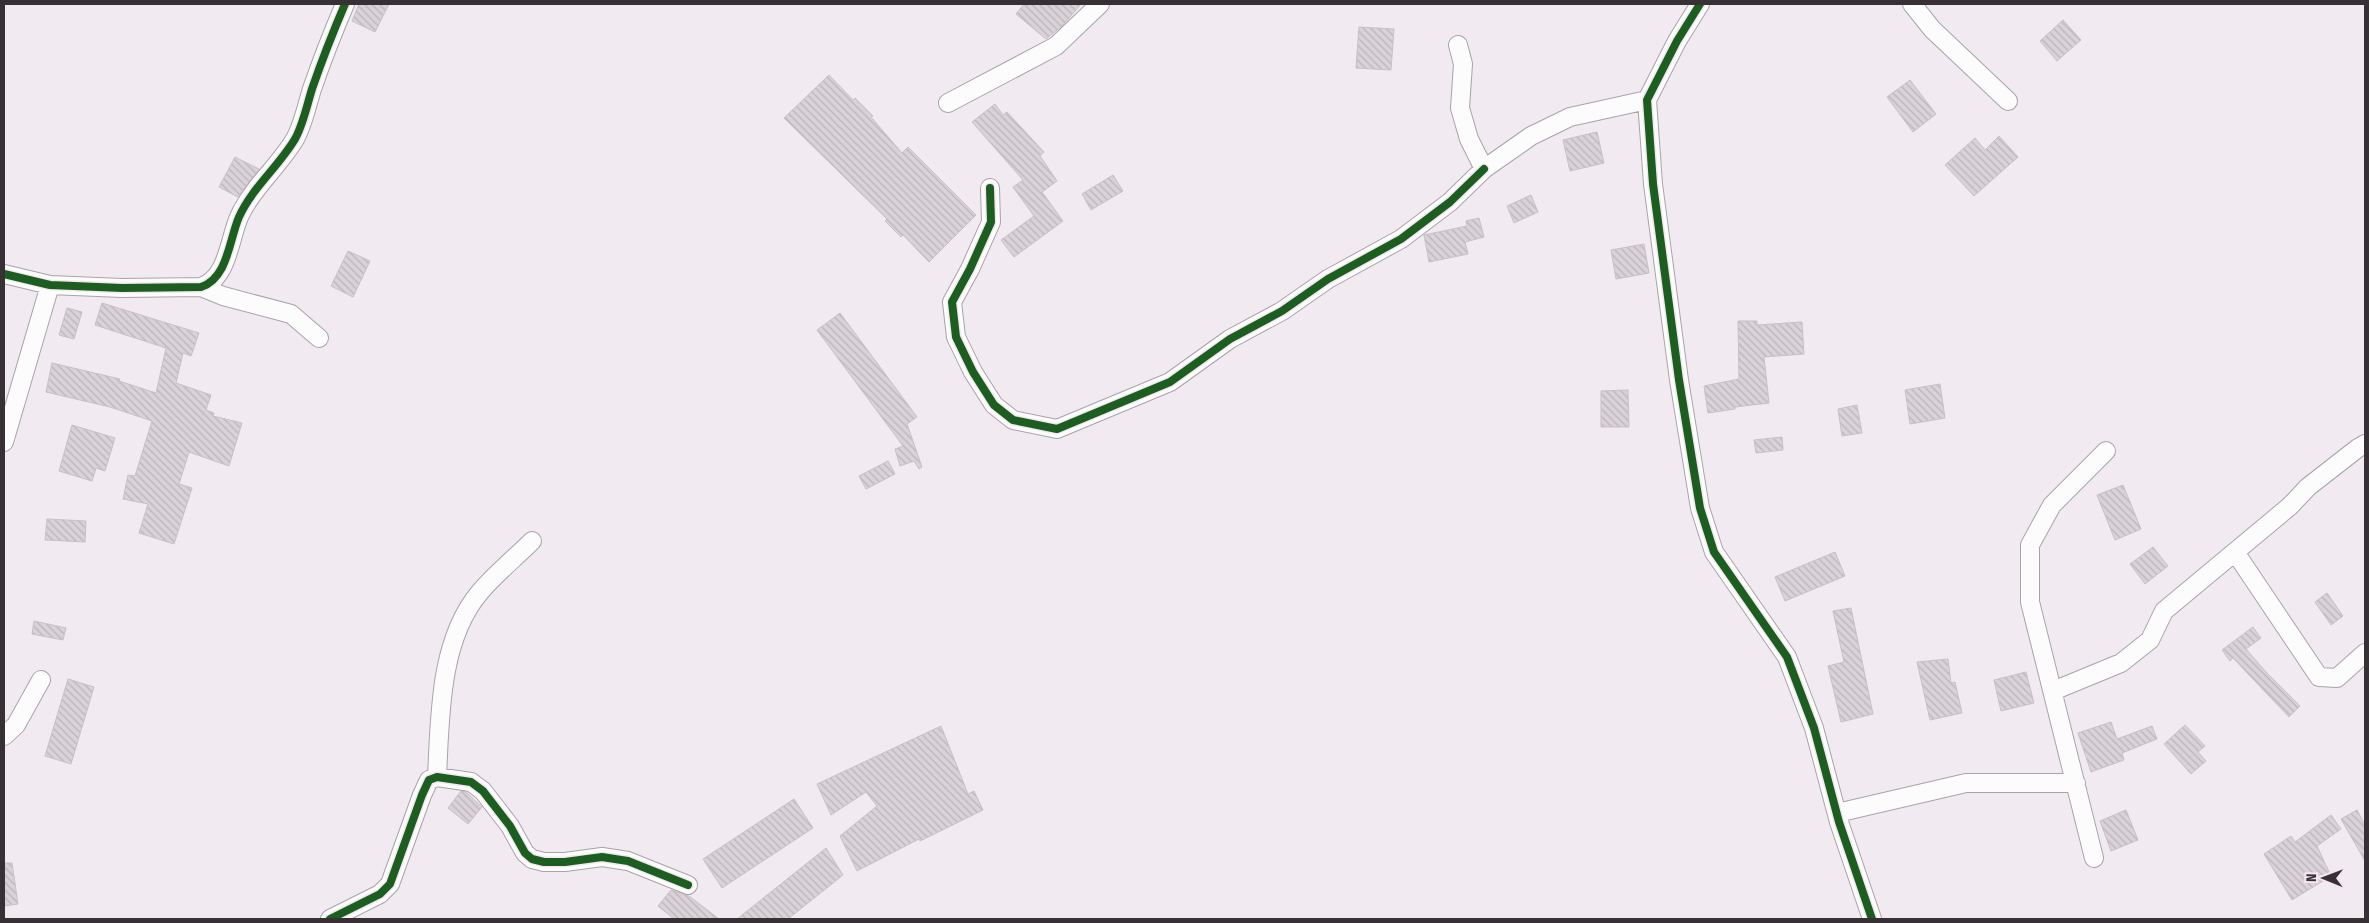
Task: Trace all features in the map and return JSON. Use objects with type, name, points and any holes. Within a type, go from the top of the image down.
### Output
[{"type":"street","points":[[4,274],[50,285],[122,288],[201,287],[209,284],[218,275],[240,216],[254,193],[295,139],[324,56],[345,4]]},
{"type":"street","points":[[948,102],[1056,46],[1100,4]]},
{"type":"street","points":[[1700,4],[1677,41],[1647,100],[1653,184],[1700,508],[1714,552],[1787,657],[1814,728],[1837,813],[1872,919]]},
{"type":"street","points":[[1912,4],[1932,29],[2008,101]]},
{"type":"street","points":[[1458,45],[1463,64],[1460,108],[1469,139],[1484,169]]},
{"type":"street","points":[[990,188],[991,222],[970,269],[952,302],[956,337],[973,372],[994,405],[1013,420],[1056,429],[1170,382],[1230,339],[1282,310],[1328,279],[1401,239],[1450,202],[1484,169],[1531,136],[1570,117],[1647,100]]},
{"type":"street","points":[[4,442],[50,285]]},
{"type":"street","points":[[201,287],[224,296],[292,314],[319,338]]},
{"type":"street","points":[[2053,691],[2121,663],[2150,640],[2164,612],[2290,506],[2308,486],[2365,444]]},
{"type":"street","points":[[2094,858],[2030,602],[2030,545],[2052,505],[2106,451]]},
{"type":"street","points":[[437,777],[442,688],[458,629],[479,593],[532,541]]},
{"type":"street","points":[[2235,552],[2319,678],[2337,678],[2365,653]]},
{"type":"street","points":[[4,736],[16,725],[41,680]]},
{"type":"street","points":[[330,919],[380,894],[390,884],[422,795],[429,780],[437,777],[471,782],[483,791],[510,826],[525,853],[532,859],[544,862],[565,862],[602,857],[628,861],[688,885]]},
{"type":"street","points":[[1837,813],[1966,783],[2076,783]]},
{"type":"building","points":[[359,4],[389,4],[375,32],[352,21]]},
{"type":"building","points":[[1024,4],[1081,4],[1063,25],[1046,39],[1016,14]]},
{"type":"building","points":[[2063,20],[2081,40],[2057,61],[2040,41]]},
{"type":"building","points":[[1359,27],[1394,29],[1391,70],[1356,68]]},
{"type":"building","points":[[829,75],[853,100],[855,98],[873,116],[871,117],[902,153],[908,147],[976,215],[929,262],[903,235],[901,237],[885,221],[887,219],[784,118]]},
{"type":"building","points":[[1910,80],[1936,114],[1913,132],[1887,97]]},
{"type":"building","points":[[995,104],[1003,115],[1007,112],[1044,152],[1040,156],[1057,181],[1042,192],[1063,221],[1014,257],[1001,240],[1034,216],[1013,187],[1023,180],[972,122]]},
{"type":"building","points":[[1597,132],[1604,163],[1570,171],[1563,140]]},
{"type":"building","points":[[1999,136],[2018,157],[1974,196],[1945,165],[1975,138],[1985,150]]},
{"type":"building","points":[[235,157],[259,169],[238,197],[219,187]]},
{"type":"building","points":[[1113,175],[1123,191],[1091,210],[1082,194]]},
{"type":"building","points":[[1531,195],[1538,212],[1514,223],[1507,206]]},
{"type":"building","points":[[1479,218],[1484,237],[1465,242],[1468,254],[1429,262],[1424,235],[1467,226],[1466,221]]},
{"type":"building","points":[[1644,244],[1649,273],[1616,279],[1611,250]]},
{"type":"building","points":[[348,251],[370,261],[353,297],[331,286]]},
{"type":"building","points":[[102,303],[199,333],[191,356],[183,353],[176,383],[211,395],[206,410],[214,413],[213,416],[242,423],[229,466],[189,452],[179,484],[192,488],[174,544],[139,533],[148,504],[123,499],[128,475],[135,476],[152,421],[110,407],[46,392],[52,363],[120,379],[119,381],[156,393],[166,348],[95,325]]},
{"type":"building","points":[[67,308],[82,312],[74,339],[59,335]]},
{"type":"building","points":[[840,313],[917,417],[907,424],[922,467],[919,469],[914,461],[900,466],[895,449],[903,446],[817,330]]},
{"type":"building","points":[[1738,321],[1757,321],[1757,325],[1802,322],[1804,354],[1764,357],[1769,403],[1735,407],[1735,409],[1708,413],[1704,386],[1739,379]]},
{"type":"building","points":[[1940,384],[1945,418],[1910,424],[1905,390]]},
{"type":"building","points":[[1628,390],[1629,427],[1601,427],[1601,391]]},
{"type":"building","points":[[1857,405],[1862,433],[1842,436],[1838,409]]},
{"type":"building","points":[[72,425],[115,438],[105,471],[96,468],[92,481],[59,471]]},
{"type":"building","points":[[1782,437],[1783,450],[1756,453],[1754,440]]},
{"type":"building","points":[[888,461],[895,474],[866,489],[859,476]]},
{"type":"building","points":[[2123,485],[2141,529],[2115,540],[2097,495]]},
{"type":"building","points":[[47,519],[86,521],[85,542],[45,540]]},
{"type":"building","points":[[2153,547],[2168,566],[2145,584],[2130,564]]},
{"type":"building","points":[[1835,552],[1845,576],[1785,601],[1775,577]]},
{"type":"building","points":[[2327,593],[2343,616],[2331,625],[2315,602]]},
{"type":"building","points":[[1851,608],[1873,714],[1841,722],[1828,666],[1844,662],[1833,611]]},
{"type":"building","points":[[34,621],[66,628],[63,640],[32,634]]},
{"type":"building","points":[[2253,627],[2261,638],[2246,649],[2300,706],[2289,717],[2233,658],[2230,661],[2222,650]]},
{"type":"building","points":[[1948,659],[1951,683],[1955,682],[1962,713],[1930,720],[1917,662]]},
{"type":"building","points":[[2026,672],[2034,703],[2001,711],[1994,680]]},
{"type":"building","points":[[68,679],[94,687],[71,764],[45,756]]},
{"type":"building","points":[[2111,722],[2117,739],[2152,726],[2157,739],[2122,753],[2124,760],[2091,772],[2078,733]]},
{"type":"building","points":[[2185,725],[2205,746],[2198,752],[2206,761],[2191,774],[2164,744]]},
{"type":"building","points":[[941,726],[968,794],[974,791],[983,810],[920,841],[919,839],[857,871],[840,836],[877,806],[866,792],[831,815],[817,784]]},
{"type":"building","points":[[461,791],[466,792],[482,807],[468,824],[448,808]]},
{"type":"building","points":[[794,799],[813,828],[722,888],[703,859]]},
{"type":"building","points":[[2126,810],[2138,840],[2111,851],[2100,821]]},
{"type":"building","points":[[2357,810],[2365,825],[2365,861],[2341,819]]},
{"type":"building","points":[[2331,815],[2341,829],[2317,846],[2331,876],[2292,900],[2264,854],[2291,836],[2295,842]]},
{"type":"building","points":[[826,848],[843,875],[788,919],[737,919]]},
{"type":"building","points":[[4,863],[12,863],[18,904],[4,906]]},
{"type":"building","points":[[671,890],[689,896],[719,919],[674,919],[658,906]]},
{"type":"cycle path","points":[[4,274],[50,285],[122,288],[201,287],[210,282],[217,276],[222,267],[244,206],[289,149],[298,133],[320,67],[345,4]]},
{"type":"cycle path","points":[[1700,4],[1677,41],[1647,100],[1653,184],[1679,380],[1700,508],[1714,552],[1787,657],[1814,728],[1839,822],[1872,919]]},
{"type":"cycle path","points":[[990,188],[991,222],[970,269],[952,302],[956,337],[973,372],[994,405],[1013,420],[1057,429],[1170,382],[1230,339],[1282,311],[1328,279],[1401,239],[1450,202],[1484,169]]},
{"type":"cycle path","points":[[330,919],[380,894],[390,884],[422,795],[429,780],[437,777],[471,782],[483,791],[510,826],[525,853],[532,859],[544,862],[565,862],[602,857],[628,861],[688,885]]}]
